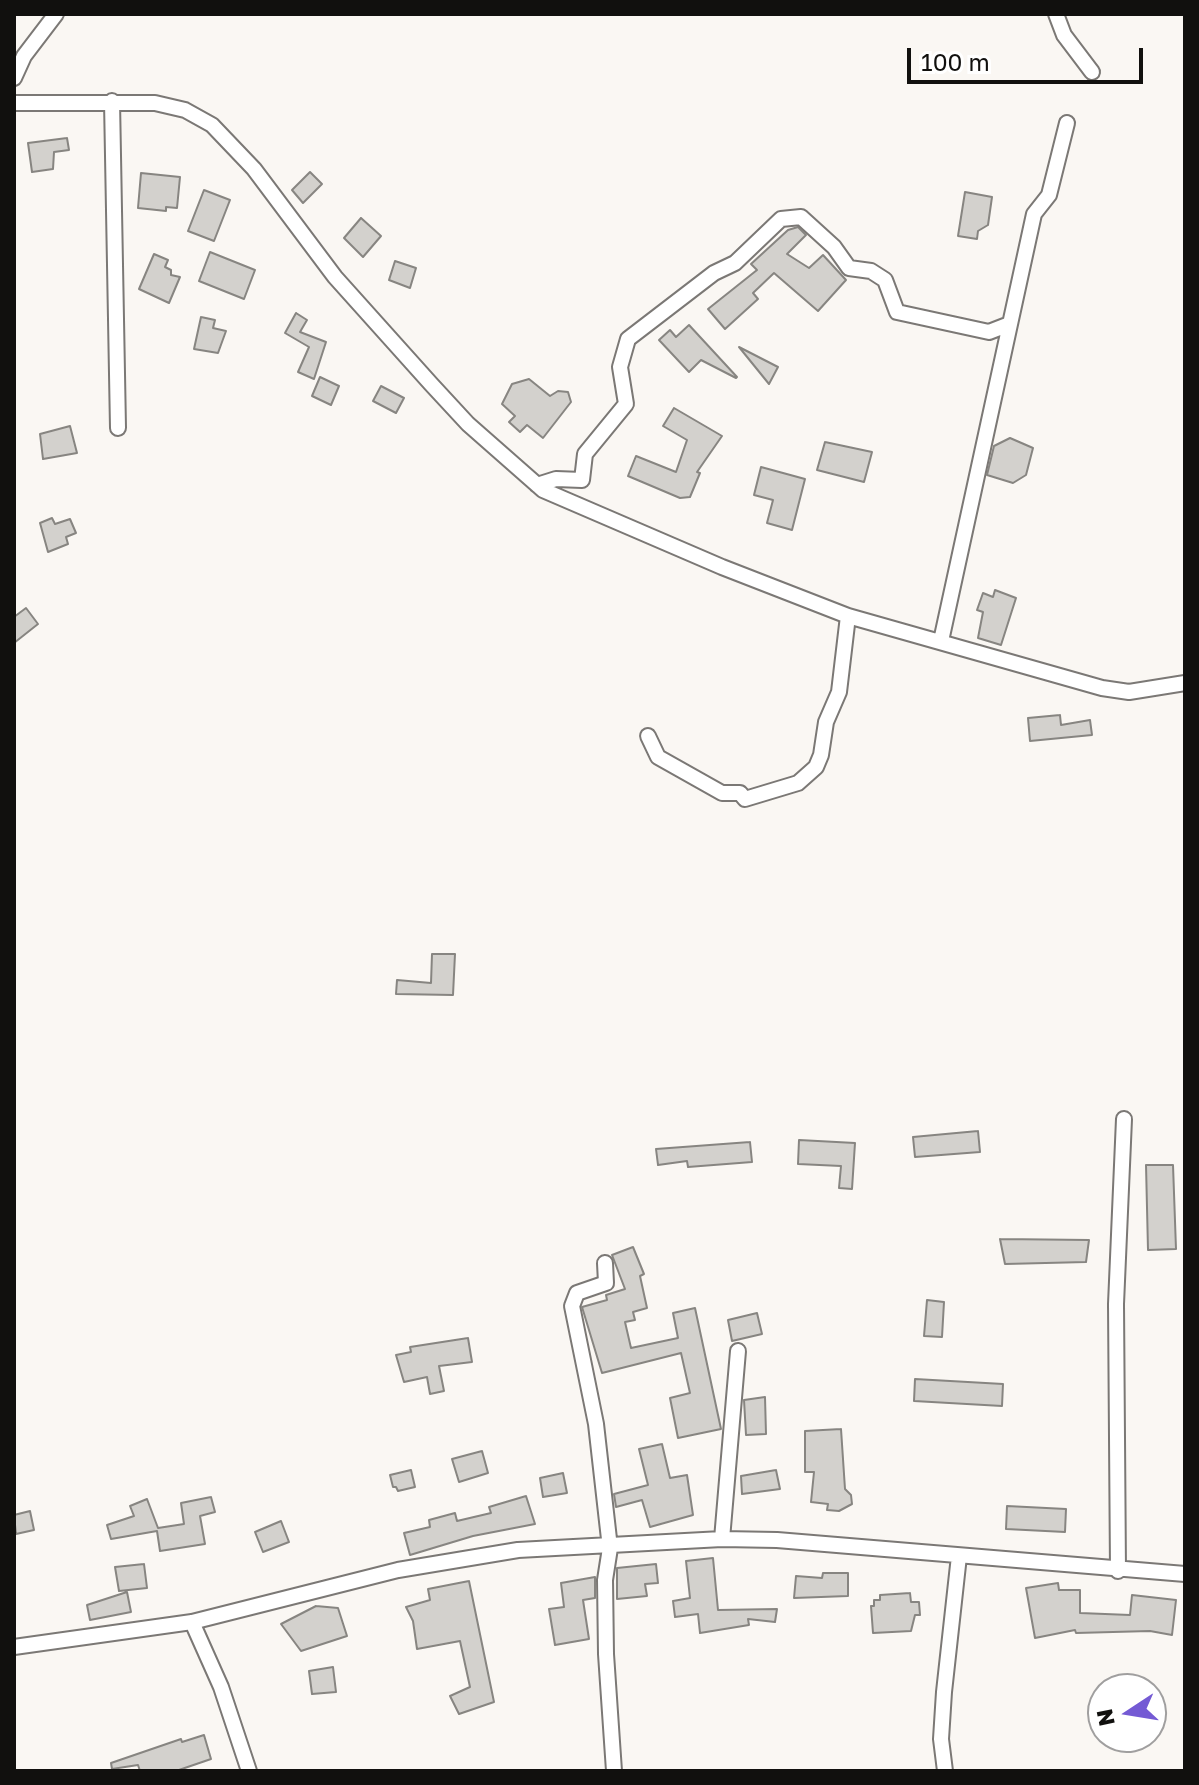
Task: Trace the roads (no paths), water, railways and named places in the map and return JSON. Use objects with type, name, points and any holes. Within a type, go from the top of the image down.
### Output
[{"type":"street","points":[[14,78],[24,56],[56,14]]},
{"type":"street","points":[[1056,14],[1064,35],[1092,72]]},
{"type":"street","points":[[14,103],[34,106],[112,101],[155,103],[185,110],[212,125],[254,169],[335,277],[468,424],[537,485],[573,504],[848,616],[1102,688],[1129,692],[1185,683]]},
{"type":"street","points":[[112,101],[118,428]]},
{"type":"street","points":[[941,641],[1007,325],[1034,214],[1049,195],[1067,123]]},
{"type":"street","points":[[573,504],[582,480],[585,454],[626,404],[620,367],[628,339],[714,273],[735,263],[781,219],[801,217],[834,247],[849,268],[871,271],[885,280],[889,298],[897,312],[989,332],[1007,325]]},
{"type":"street","points":[[537,485],[556,479],[582,480]]},
{"type":"street","points":[[648,736],[658,757],[722,793],[740,793],[745,799],[798,783],[816,767],[821,755],[826,722],[841,683],[848,616]]},
{"type":"street","points":[[1118,1571],[1116,1304],[1124,1119]]},
{"type":"street","points":[[605,1263],[606,1283],[577,1293],[572,1306],[596,1424],[610,1548],[605,1580],[606,1654],[614,1771]]},
{"type":"street","points":[[722,1539],[738,1351]]},
{"type":"street","points":[[14,1647],[192,1622],[439,1562],[518,1550],[610,1548],[722,1539],[1185,1574]]},
{"type":"street","points":[[945,1771],[941,1739],[950,1610],[959,1556]]},
{"type":"street","points":[[192,1622],[221,1687],[249,1771]]}]
